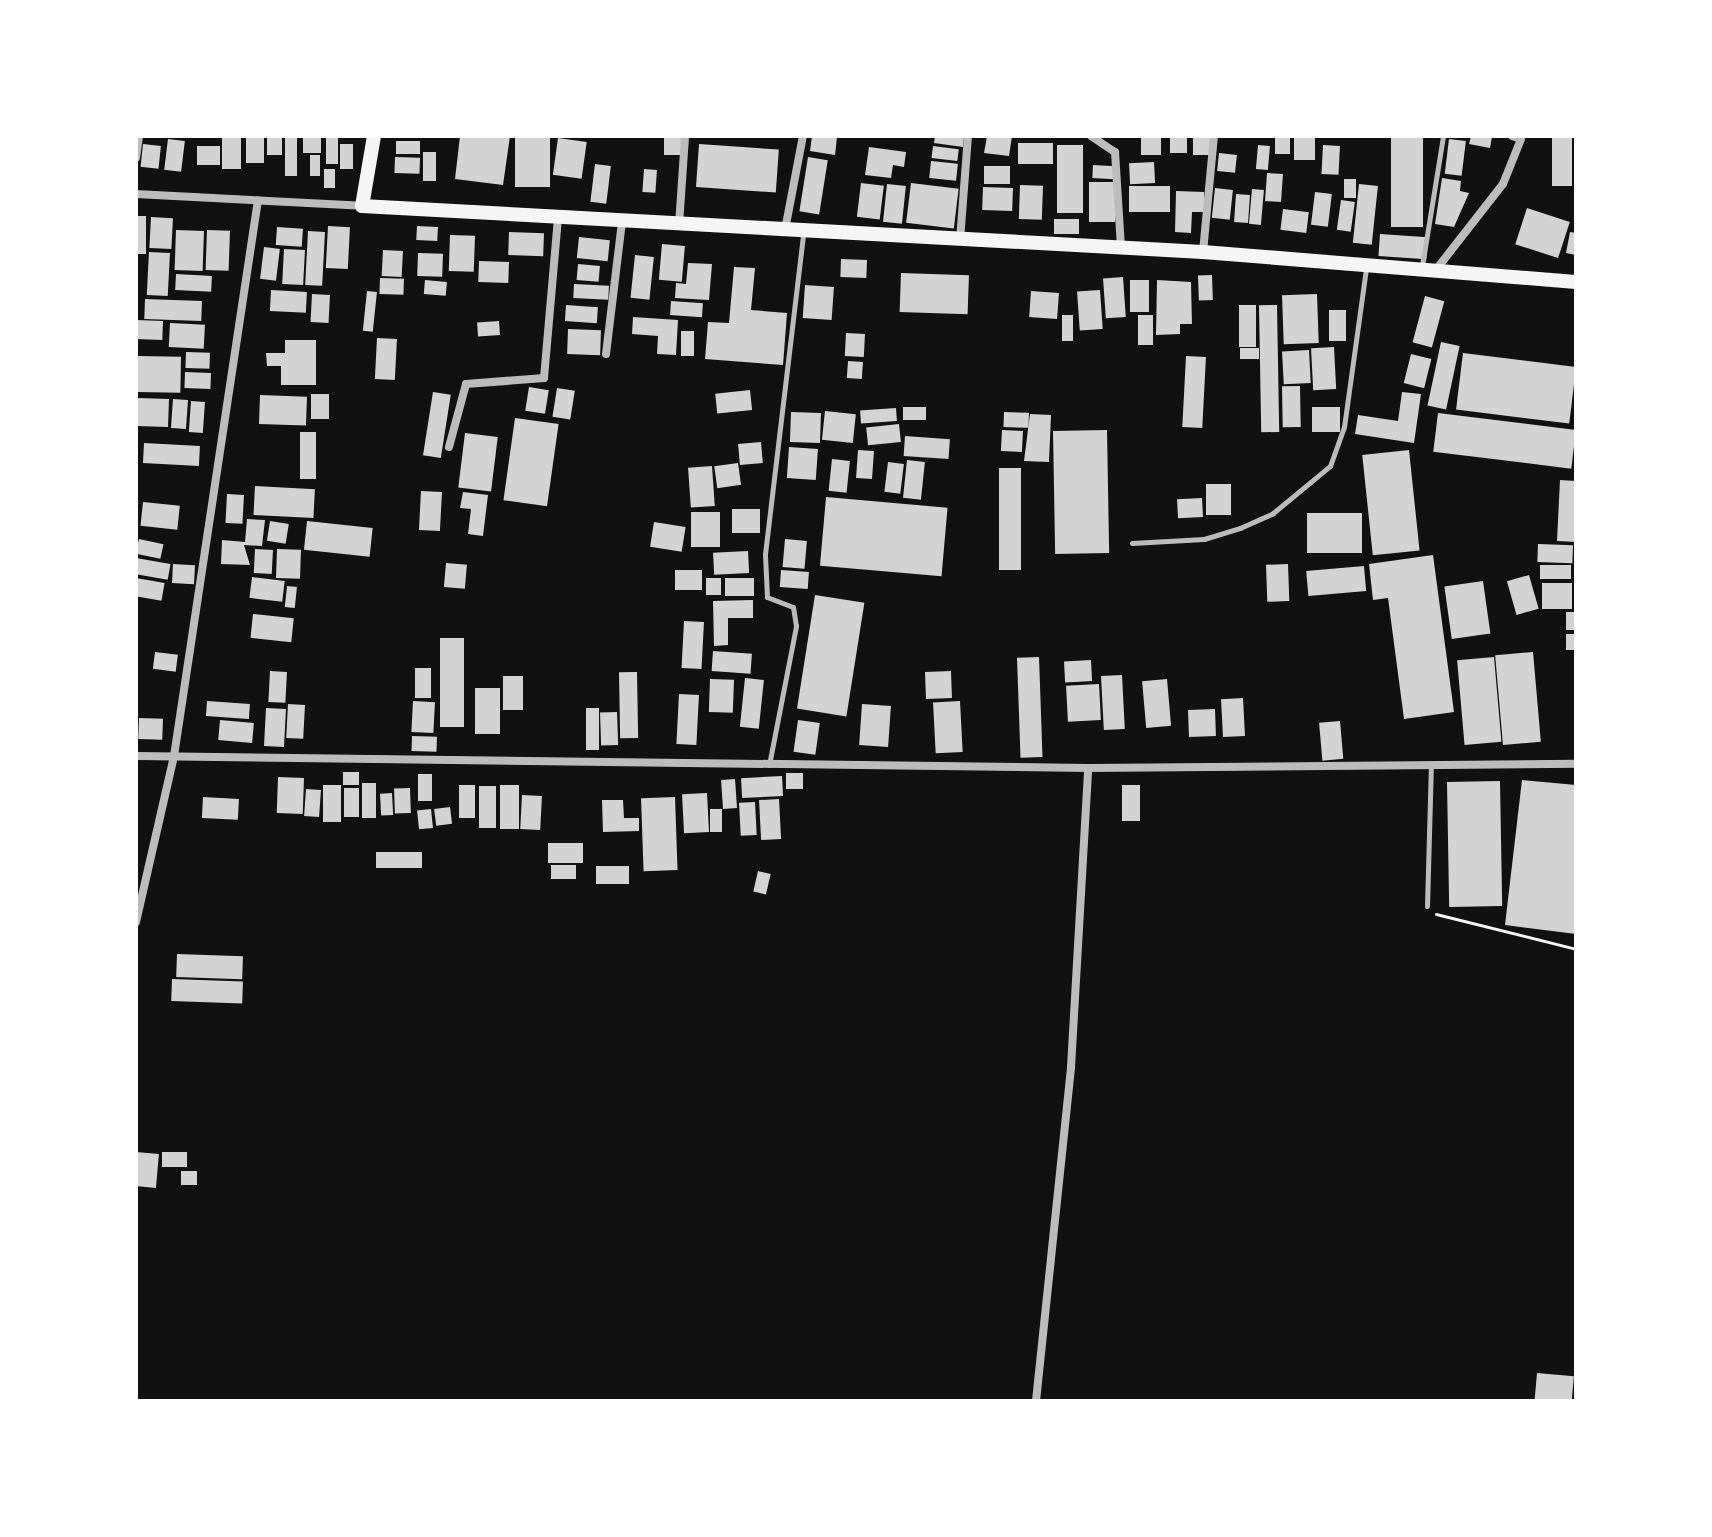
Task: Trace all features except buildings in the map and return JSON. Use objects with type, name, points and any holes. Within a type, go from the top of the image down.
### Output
[{"type":"main road","points":[[374,136],[362,206],[1203,252],[1576,282]]},
{"type":"street","points":[[136,158],[139,136]]},
{"type":"street","points":[[679,225],[685,136]]},
{"type":"street","points":[[785,231],[803,136]]},
{"type":"street","points":[[960,241],[968,136]]},
{"type":"street","points":[[1091,136],[1115,152],[1121,249]]},
{"type":"street","points":[[1203,252],[1214,136]]},
{"type":"street","points":[[1428,271],[1503,184],[1521,139],[1512,136]]},
{"type":"street","points":[[136,194],[362,206]]},
{"type":"street","points":[[136,922],[174,756],[258,200]]},
{"type":"street","points":[[449,447],[466,384],[544,378],[558,217]]},
{"type":"street","points":[[606,354],[622,221]]},
{"type":"street","points":[[136,756],[1088,768],[1576,764]]},
{"type":"street","points":[[1036,1401],[1071,1067],[1088,768]]},
{"type":"lane","points":[[1428,271],[1443,136]]},
{"type":"lane","points":[[769,766],[796,626],[793,607],[767,597],[765,554],[803,232]]},
{"type":"lane","points":[[1132,543],[1204,539],[1240,528],[1273,513],[1330,466],[1344,427],[1366,267]]},
{"type":"lane","points":[[1427,906],[1431,766]]},
{"type":"path","points":[[1427,906],[1576,949]]}]
